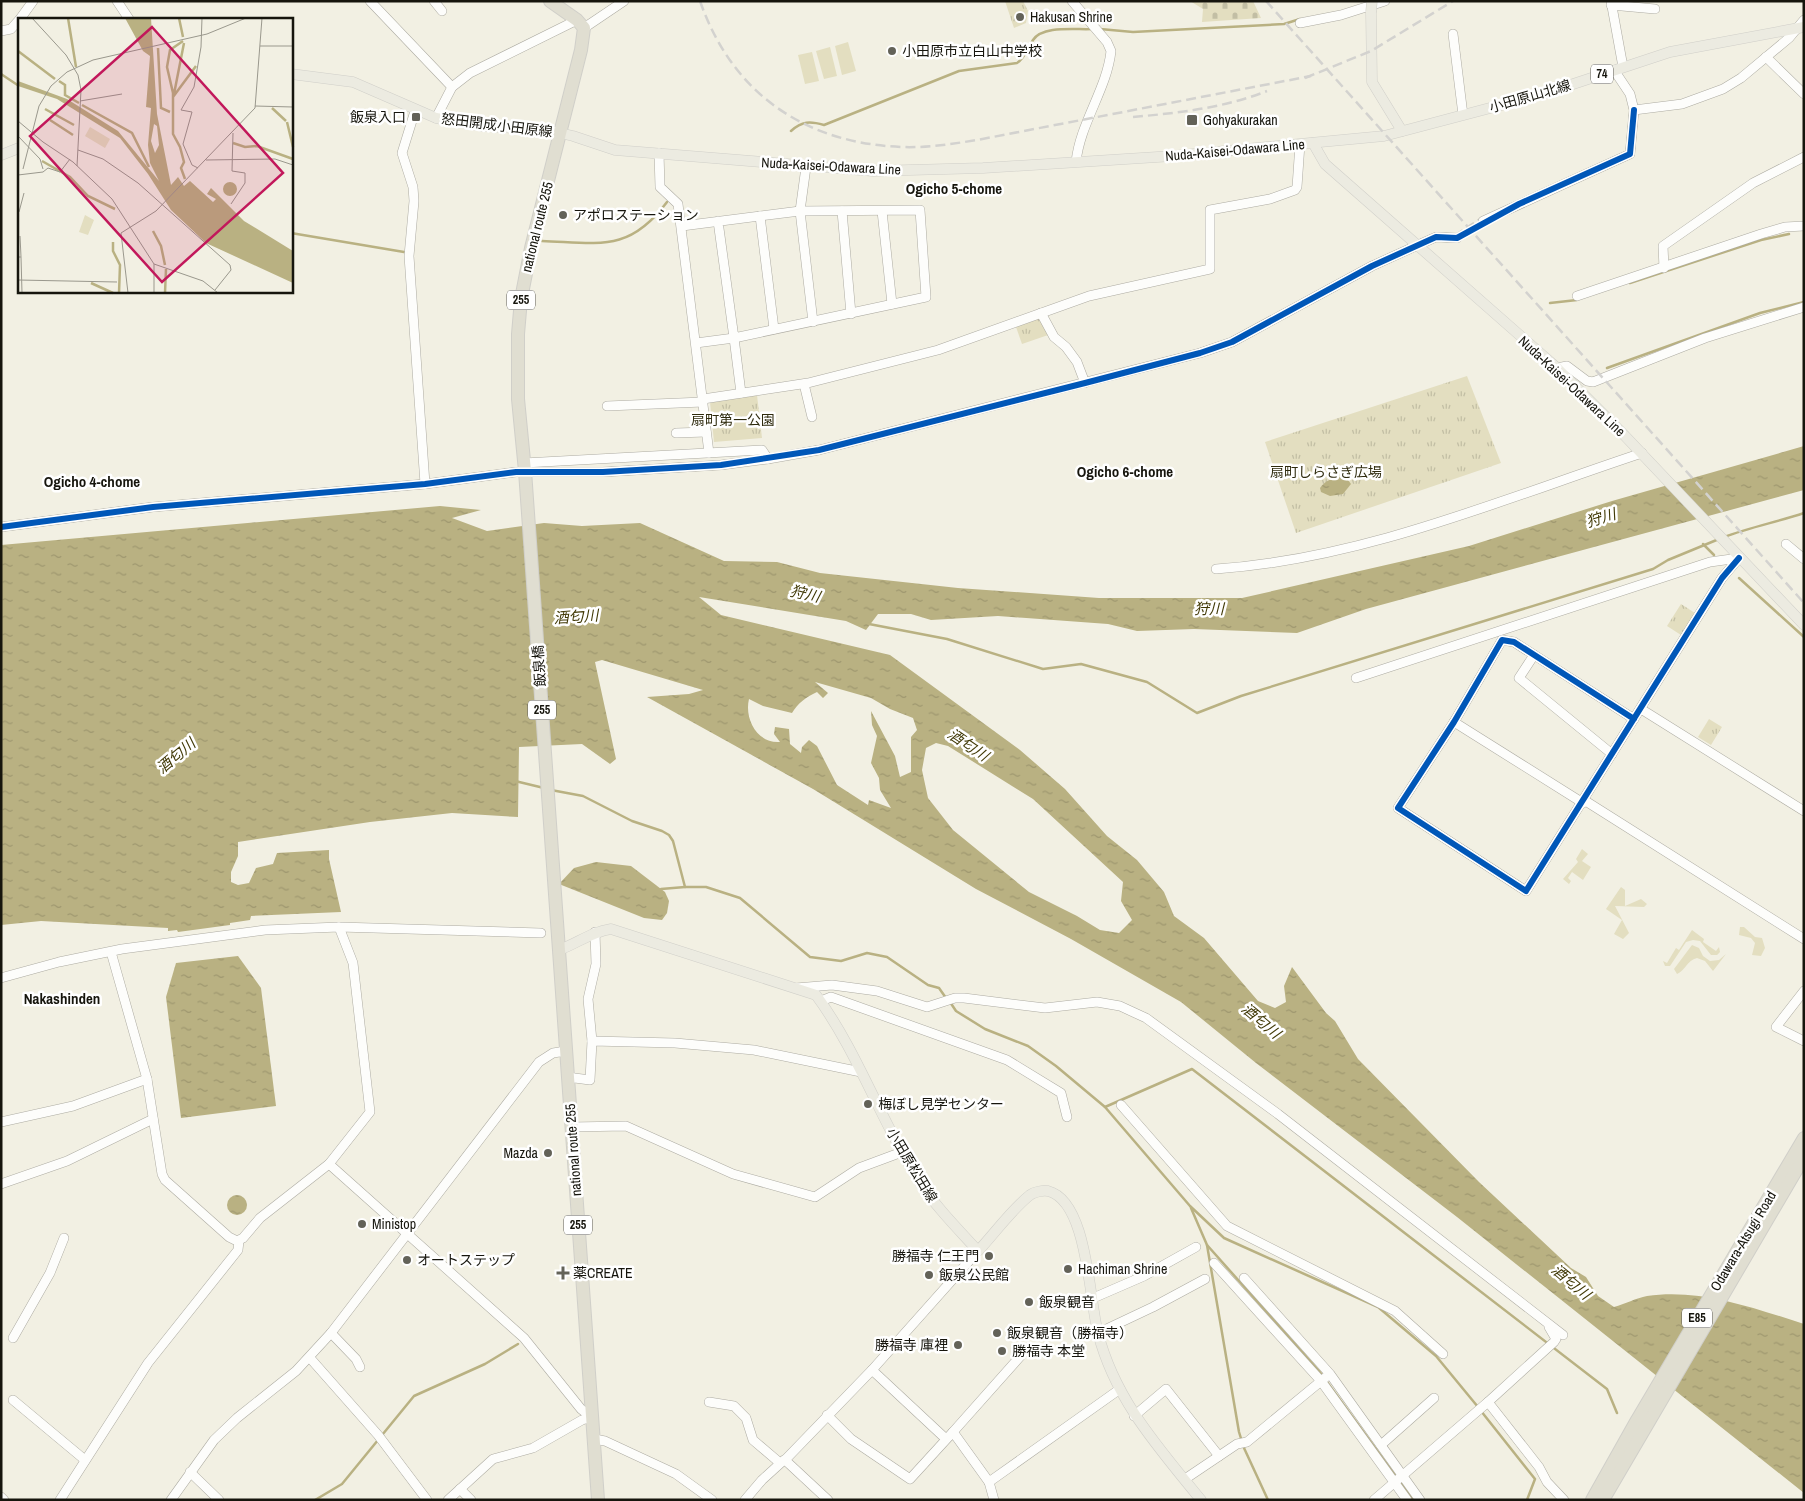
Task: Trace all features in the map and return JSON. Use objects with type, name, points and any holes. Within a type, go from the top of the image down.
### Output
[{"type":"highway","points":[[551,1],[581,24]]},
{"type":"highway","name":"national route 255","points":[[524,467],[518,399],[518,334],[521,299],[531,248],[581,50],[581,24]]},
{"type":"highway","name":"飯泉橋","points":[[524,467],[558,950]]},
{"type":"highway","name":"national route 255","points":[[558,950],[598,1500]]},
{"type":"highway","name":"Odawara-Atsugi Road","points":[[1592,1500],[1637,1420],[1804,1138]]},
{"type":"highway","name":"Odawara-Atsugi Road","points":[[1603,1500],[1804,1157]]},
{"type":"main road","points":[[1372,7],[1372,82],[1402,131]]},
{"type":"main road","name":"小田原山北線","points":[[1313,143],[1368,138],[1402,131],[1543,94],[1686,48],[1802,25]]},
{"type":"main road","name":"怒田開成小田原線","points":[[292,74],[353,82],[415,111],[436,118],[482,126],[561,133]]},
{"type":"main road","name":"Nuda-Kaisei-Odawara Line","points":[[561,133],[615,150],[806,168],[873,171],[983,168],[1313,143],[1324,164],[1557,368],[1644,456],[1804,625]]},
{"type":"main road","points":[[1,156],[18,148]]},
{"type":"main road","points":[[558,950],[578,943],[595,932],[612,929],[796,988],[816,995],[821,1001]]},
{"type":"main road","name":"小田原松田線","points":[[821,1001],[861,1072],[902,1152],[940,1211],[978,1250]]},
{"type":"main road","points":[[978,1250],[1031,1194],[1047,1191],[1058,1195],[1068,1206],[1085,1251],[1091,1299],[1098,1333],[1120,1389],[1134,1416],[1201,1500]]},
{"type":"street","points":[[20,18],[33,1]]},
{"type":"street","points":[[117,1],[128,18]]},
{"type":"street","points":[[370,1],[452,87]]},
{"type":"street","points":[[434,1],[442,12]]},
{"type":"street","points":[[436,118],[452,87],[470,73],[581,24],[624,1]]},
{"type":"street","points":[[1072,1],[1110,47],[1110,54],[1078,150],[1076,162]]},
{"type":"street","points":[[1300,23],[1342,15],[1385,1]]},
{"type":"street","points":[[1483,222],[1630,154],[1634,110],[1630,94],[1618,69],[1611,3],[1655,9]]},
{"type":"street","points":[[1,31],[11,30],[18,20]]},
{"type":"street","points":[[1634,110],[1682,104],[1706,97],[1741,78],[1802,25]]},
{"type":"street","points":[[1453,34],[1463,115]]},
{"type":"street","points":[[1766,57],[1804,94]]},
{"type":"street","points":[[415,111],[402,153],[413,187],[414,201],[409,256],[425,484]]},
{"type":"street","points":[[607,406],[703,400],[804,384],[938,350],[1089,296],[1210,268],[1210,210],[1270,199],[1295,190],[1298,187],[1300,144]]},
{"type":"street","points":[[659,153],[660,187],[678,204],[682,226],[709,453]]},
{"type":"street","points":[[1664,268],[1664,246],[1753,183],[1804,157]]},
{"type":"street","points":[[806,168],[800,210],[813,322]]},
{"type":"street","points":[[682,226],[800,210],[882,211],[909,208],[920,210],[926,297],[734,338],[696,343]]},
{"type":"street","points":[[842,211],[851,314]]},
{"type":"street","points":[[882,211],[892,304]]},
{"type":"street","points":[[760,216],[774,329]]},
{"type":"street","points":[[718,221],[741,393]]},
{"type":"street","points":[[1577,296],[1760,234],[1785,227],[1804,226]]},
{"type":"street","points":[[524,467],[602,472],[721,465],[819,450],[1200,353],[1232,342],[1372,266],[1418,245],[1436,237],[1456,238]]},
{"type":"street","points":[[1557,368],[1567,366],[1587,381],[1593,382],[1705,338],[1804,307]]},
{"type":"street","points":[[1041,313],[1054,337],[1066,347],[1077,362],[1086,383]]},
{"type":"street","points":[[804,384],[812,417]]},
{"type":"street","points":[[676,433],[706,432]]},
{"type":"street","points":[[1,527],[153,507],[425,484],[524,467],[762,450],[768,459]]},
{"type":"street","points":[[1216,569],[1261,566],[1308,558],[1374,542],[1644,456]]},
{"type":"street","points":[[1786,544],[1804,559]]},
{"type":"street","points":[[1356,678],[1506,635],[1710,562],[1739,558]]},
{"type":"street","points":[[1506,635],[1454,719],[1454,722],[1398,808],[1526,890],[1722,578],[1739,558]]},
{"type":"street","points":[[1506,635],[1634,719]]},
{"type":"street","points":[[1534,655],[1519,678],[1612,754]]},
{"type":"street","points":[[1641,709],[1804,811]]},
{"type":"street","points":[[1454,722],[1804,939]]},
{"type":"street","points":[[1,978],[59,962],[122,949],[265,930],[339,927],[541,933]]},
{"type":"street","points":[[238,1241],[243,1238],[260,1218],[329,1164],[370,1112],[359,1000],[353,964],[339,927]]},
{"type":"street","points":[[567,1077],[590,1080],[592,1041],[588,999],[596,964],[595,932]]},
{"type":"street","points":[[111,952],[147,1079],[162,1174],[165,1180],[229,1237],[238,1241]]},
{"type":"street","points":[[796,988],[832,985],[877,991],[927,1006],[955,998],[1045,1008],[1096,1002],[1120,1006],[1146,1018],[1278,1114],[1563,1335]]},
{"type":"street","points":[[1804,991],[1776,1027],[1804,1041]]},
{"type":"street","points":[[821,1001],[831,998],[1007,1060],[1061,1093],[1067,1117]]},
{"type":"street","points":[[592,1041],[675,1043],[754,1050],[861,1072]]},
{"type":"street","points":[[172,1500],[214,1440],[237,1418],[276,1389],[310,1358],[331,1333],[408,1236],[539,1062],[553,1053],[566,1051]]},
{"type":"street","points":[[1,1122],[73,1106],[147,1079]]},
{"type":"street","points":[[1121,1105],[1227,1226],[1394,1311],[1443,1354]]},
{"type":"street","points":[[1,1184],[67,1161],[153,1119]]},
{"type":"street","points":[[571,1127],[626,1126],[733,1174],[815,1196],[859,1168],[902,1152]]},
{"type":"street","points":[[329,1164],[524,1338],[582,1409],[591,1417],[582,1420],[533,1448],[493,1459],[448,1500]]},
{"type":"street","points":[[13,1338],[50,1272],[64,1238]]},
{"type":"street","points":[[60,1500],[148,1362],[238,1250],[238,1241]]},
{"type":"street","points":[[1091,1299],[1144,1276],[1196,1247]]},
{"type":"street","points":[[745,1500],[872,1370],[978,1250]]},
{"type":"street","points":[[1214,1263],[1321,1381],[1407,1500]]},
{"type":"street","points":[[1244,1278],[1330,1374],[1420,1500]]},
{"type":"street","points":[[1098,1333],[1153,1307],[1205,1279]]},
{"type":"street","points":[[1253,1304],[1262,1297]]},
{"type":"street","points":[[1374,1500],[1554,1342],[1556,1339],[1553,1332],[1541,1317]]},
{"type":"street","points":[[331,1333],[356,1359],[360,1367]]},
{"type":"street","points":[[827,1415],[851,1439],[910,1479],[1025,1351]]},
{"type":"street","points":[[310,1358],[378,1435],[428,1500]]},
{"type":"street","points":[[872,1370],[950,1436],[989,1482],[994,1500]]},
{"type":"street","points":[[1185,1479],[1237,1444],[1247,1442],[1330,1374]]},
{"type":"street","points":[[989,1482],[1120,1389]]},
{"type":"street","points":[[1134,1416],[1166,1389],[1219,1456]]},
{"type":"street","points":[[1381,1445],[1434,1398]]},
{"type":"street","points":[[12,1400],[85,1460]]},
{"type":"street","points":[[709,1402],[734,1406],[746,1418],[753,1440],[828,1500]]},
{"type":"street","points":[[1486,1403],[1539,1467],[1547,1482],[1564,1500]]},
{"type":"street","points":[[594,1439],[605,1441],[676,1474],[712,1500]]},
{"type":"street","points":[[190,1472],[220,1500]]},
{"type":"street","points":[[460,1489],[471,1500]]},
{"type":"street","points":[[1,1497],[4,1500]]},
{"type":"green space","points":[[1005,1],[1023,1],[1028,11],[1026,23],[1014,28]]},
{"type":"green space","points":[[1190,1],[1253,1],[1261,18],[1202,22],[1203,9]]},
{"type":"green space","points":[[848,42],[856,71],[842,75],[835,46]]},
{"type":"green space","points":[[830,47],[837,76],[824,79],[816,51]]},
{"type":"green space","points":[[812,52],[819,81],[805,84],[798,55]]},
{"type":"green space","points":[[1042,316],[1054,333],[1022,344],[1016,327]]},
{"type":"green space","name":"扇町しらさぎ広場","points":[[1467,376],[1501,463],[1296,533],[1265,442]]},
{"type":"green space","name":"扇町第一公園","points":[[757,395],[762,438],[714,442],[710,402]]},
{"type":"green space","points":[[1681,604],[1695,613],[1681,635],[1667,626]]},
{"type":"green space","points":[[1709,719],[1722,727],[1711,745],[1698,737]]},
{"type":"green space","points":[[1582,849],[1588,854],[1582,861],[1591,867],[1583,880],[1572,872],[1568,878],[1571,881],[1569,884],[1563,879],[1578,862],[1576,859]]},
{"type":"green space","points":[[1621,887],[1625,890],[1625,906],[1641,899],[1647,904],[1644,907],[1615,906],[1629,933],[1623,939],[1614,934],[1622,920],[1606,909]]},
{"type":"green space","points":[[1740,927],[1744,927],[1755,937],[1762,938],[1765,948],[1761,956],[1752,955],[1755,943],[1751,938],[1739,935]]},
{"type":"green space","points":[[1692,930],[1704,939],[1703,942],[1716,951],[1719,947],[1720,952],[1717,955],[1711,955],[1700,941],[1693,940],[1686,942],[1670,966],[1665,966],[1663,961],[1667,963],[1676,948],[1679,950]]},
{"type":"green space","points":[[1692,945],[1699,948],[1703,956],[1710,961],[1719,960],[1726,954],[1713,971],[1705,961],[1697,958],[1677,974],[1674,969]]},
{"type":"water","points":[[1804,446],[1804,490],[1366,609],[1297,633],[1194,629],[1137,631],[1108,624],[998,616],[931,620],[911,614],[878,614],[866,630],[846,621],[699,597],[721,615],[890,655],[1020,750],[1065,789],[1107,836],[1137,860],[1164,892],[1174,916],[1204,938],[1258,1001],[1275,1008],[1286,1002],[1284,986],[1292,967],[1326,1013],[1335,1021],[1358,1059],[1479,1182],[1571,1268],[1586,1277],[1598,1296],[1614,1307],[1647,1296],[1686,1295],[1726,1301],[1804,1324],[1804,1493],[1457,1217],[1256,1063],[1181,1002],[1071,939],[976,889],[813,789],[647,697],[689,694],[703,690],[602,660],[595,662],[616,759],[610,764],[582,744],[519,747],[518,817],[452,813],[370,822],[238,842],[238,856],[231,872],[231,882],[238,885],[249,883],[256,868],[273,864],[277,853],[329,850],[329,859],[341,912],[251,916],[250,920],[230,923],[230,925],[178,932],[177,930],[168,931],[168,928],[41,921],[1,925],[1,545],[440,506],[481,510],[452,518],[487,531],[544,523],[582,526],[640,523],[724,561],[777,562],[820,573],[958,588],[1099,598],[1242,598],[1469,546],[1612,501]],"holes":[[[815,682],[871,698],[890,709],[913,718],[917,730],[911,737],[911,772],[900,777],[895,756],[871,711],[872,725],[877,736],[871,763],[879,778],[880,790],[891,808],[869,800],[868,805],[837,785],[817,746],[809,740],[802,747],[801,753],[790,744],[789,729],[775,727],[774,734],[780,742],[772,742],[765,739],[754,729],[749,714],[749,699],[763,706],[792,713],[809,696],[817,692],[823,698],[828,693]],[[936,743],[948,746],[1033,799],[1123,882],[1121,901],[1132,920],[1119,933],[1100,930],[1029,892],[953,830],[928,798],[922,770],[926,748]]]},
{"type":"water","points":[[1342,477],[1351,484],[1343,494],[1330,496],[1321,492],[1320,488],[1327,481]]},
{"type":"water","points":[[596,862],[631,866],[665,892],[669,901],[667,913],[662,920],[644,918],[559,884],[574,868]]},
{"type":"water","points":[[238,956],[261,988],[276,1106],[181,1118],[166,997],[176,963]]},
{"type":"water","points":[[233,1195],[241,1195],[247,1201],[247,1209],[241,1215],[233,1215],[227,1209],[227,1201]]},
{"type":"waterway","points":[[1100,29],[1133,32],[1284,24],[1300,19]]},
{"type":"waterway","points":[[791,131],[799,125],[806,123],[824,125],[959,71],[1017,63],[1024,56],[1033,40],[1044,32],[1060,29],[1092,29]]},
{"type":"waterway","points":[[1,74],[18,85]]},
{"type":"waterway","points":[[542,241],[597,243],[626,237],[639,230],[667,202]]},
{"type":"waterway","points":[[292,233],[404,252]]},
{"type":"waterway","points":[[1630,283],[1761,240],[1789,234]]},
{"type":"waterway","points":[[1550,303],[1577,300]]},
{"type":"waterway","points":[[1607,368],[1760,313],[1804,302]]},
{"type":"waterway","points":[[1724,537],[1804,513]]},
{"type":"waterway","points":[[869,624],[947,639],[1043,669],[1081,664],[1147,682],[1197,713],[1241,696],[1653,569],[1668,560],[1719,539]]},
{"type":"waterway","points":[[1703,544],[1714,555]]},
{"type":"waterway","points":[[1739,578],[1804,637]]},
{"type":"waterway","points":[[515,781],[544,788]]},
{"type":"waterway","points":[[551,790],[583,796],[632,821],[669,835],[673,841],[685,887],[706,887],[740,898],[810,957],[841,961],[867,953],[887,957],[928,985],[939,988],[946,998]]},
{"type":"waterway","points":[[661,889],[685,887]]},
{"type":"waterway","points":[[950,1002],[956,1011],[985,1029],[1028,1046],[1056,1066],[1105,1107],[1190,1206],[1224,1238],[1378,1307],[1436,1356],[1478,1407]]},
{"type":"waterway","points":[[1105,1107],[1192,1069],[1607,1389],[1617,1413]]},
{"type":"waterway","points":[[1191,1208],[1207,1245],[1239,1432],[1244,1448],[1268,1500]]},
{"type":"waterway","points":[[1207,1245],[1319,1371],[1413,1500]]},
{"type":"waterway","points":[[315,1500],[342,1484],[414,1396],[485,1364],[518,1344]]},
{"type":"waterway","points":[[1481,1411],[1535,1479],[1527,1500]]},
{"type":"tunnel","points":[[1457,238],[1483,221]]},
{"type":"railway","points":[[700,1],[714,34],[731,62],[752,87],[776,107],[803,123],[833,135],[866,143],[901,147],[958,143],[1311,76]]},
{"type":"railway","points":[[1266,1],[1804,603]]},
{"type":"railway","points":[[1305,78],[1371,51],[1453,1]]},
{"type":"railway","points":[[1133,117],[1218,106],[1267,91]]},
{"type":"cycle path","points":[[1,527],[153,507],[425,484],[516,472],[603,472],[721,465],[819,450],[1085,383],[1200,353],[1232,342],[1372,266],[1436,237],[1457,238],[1519,204],[1630,154],[1634,110]]},
{"type":"cycle path","points":[[1634,719],[1514,642],[1502,640],[1454,722],[1398,808],[1526,891],[1722,578],[1739,558]]},
{"type":"place","name":"Hakusan Shrine","points":[[1020,17]]},
{"type":"place","name":"小田原市立白山中学校","points":[[892,51]]},
{"type":"place","name":"飯泉入口","points":[[416,117]]},
{"type":"place","name":"Gohyakurakan","points":[[1192,120]]},
{"type":"place","name":"アポロステーション","points":[[563,215]]},
{"type":"place","name":"梅ぼし見学センター","points":[[868,1104]]},
{"type":"place","name":"Mazda","points":[[548,1153]]},
{"type":"place","name":"Ministop","points":[[362,1224]]},
{"type":"place","name":"勝福寺 仁王門","points":[[989,1256]]},
{"type":"place","name":"オートステップ","points":[[407,1260]]},
{"type":"place","name":"Hachiman Shrine","points":[[1068,1269]]},
{"type":"place","name":"薬CREATE","points":[[563,1273]]},
{"type":"place","name":"飯泉公民館","points":[[929,1275]]},
{"type":"place","name":"飯泉観音","points":[[1029,1302]]},
{"type":"place","name":"飯泉観音（勝福寺）","points":[[997,1333]]},
{"type":"place","name":"勝福寺 庫裡","points":[[958,1345]]},
{"type":"place","name":"勝福寺 本堂","points":[[1002,1351]]},
{"type":"district","name":"Ogicho 5-chome","points":[[954,189]]},
{"type":"district","name":"Ogicho 6-chome","points":[[1125,472]]},
{"type":"district","name":"Ogicho 4-chome","points":[[92,482]]},
{"type":"district","name":"Nakashinden","points":[[62,999]]},
{"type":"water label","name":"狩川","points":[[1601,518]]},
{"type":"water label","name":"狩川","points":[[805,594]]},
{"type":"water label","name":"狩川","points":[[1209,609]]},
{"type":"water label","name":"酒匂川","points":[[576,617]]},
{"type":"water label","name":"酒匂川","points":[[968,745]]},
{"type":"water label","name":"酒匂川","points":[[176,756]]},
{"type":"water label","name":"酒匂川","points":[[1261,1021]]},
{"type":"water label","name":"酒匂川","points":[[1571,1282]]}]
